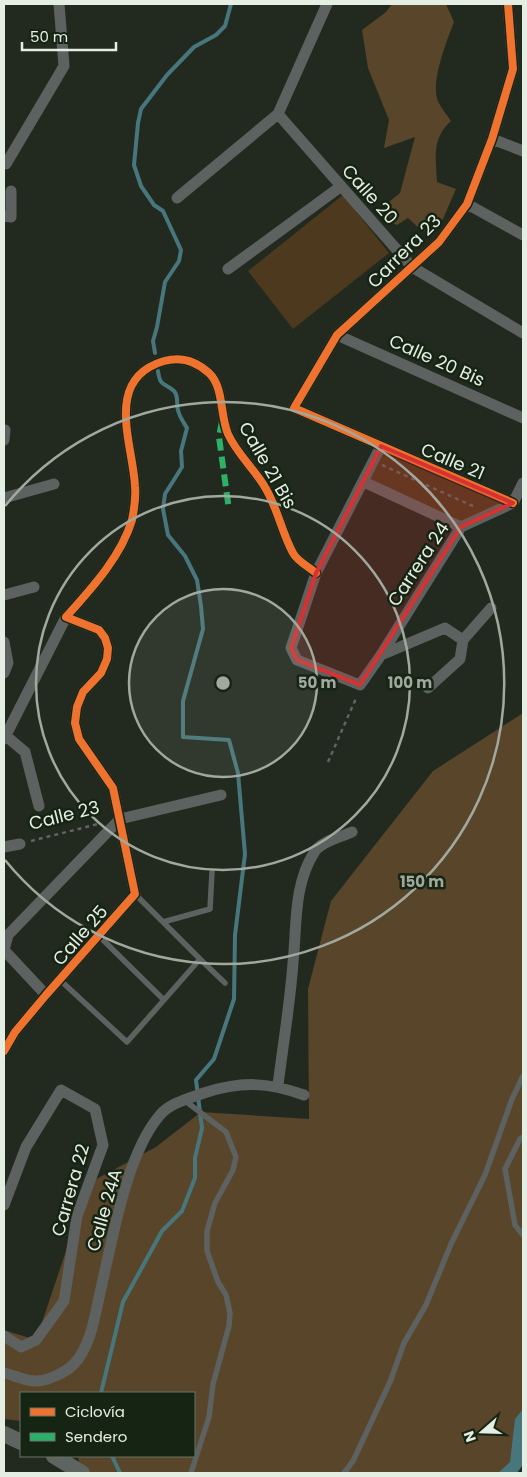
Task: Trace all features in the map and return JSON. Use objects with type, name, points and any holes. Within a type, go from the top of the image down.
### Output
[{"type":"main road","points":[[4,1434],[20,1442]]},
{"type":"main road","points":[[56,1457],[82,1473]]},
{"type":"street","points":[[4,164],[6,164],[64,66],[58,4]]},
{"type":"street","points":[[177,198],[278,114],[326,4]]},
{"type":"street","name":"Carrera 23","points":[[381,446],[294,408],[336,335],[440,242],[468,204],[518,70],[508,4]]},
{"type":"street","name":"Calle 20","points":[[278,114],[412,267],[523,333]]},
{"type":"street","points":[[492,139],[523,151]]},
{"type":"street","points":[[228,269],[340,187]]},
{"type":"street","points":[[4,216],[11,217],[11,191]]},
{"type":"street","points":[[468,204],[523,235]]},
{"type":"street","name":"Calle 20 Bis","points":[[336,335],[523,418]]},
{"type":"street","name":"Calle 21 Bis","points":[[5,737],[66,617],[93,587],[125,539],[134,509],[135,486],[126,436],[125,409],[134,385],[143,373],[162,362],[186,359],[197,363],[211,375],[218,390],[228,435],[271,497],[294,554],[316,573]]},
{"type":"street","points":[[360,685],[296,660],[291,648],[316,573],[381,446]]},
{"type":"street","name":"Calle 21","points":[[381,446],[513,503]]},
{"type":"street","points":[[364,482],[461,527]]},
{"type":"street","points":[[513,503],[523,483]]},
{"type":"street","points":[[4,498],[54,484]]},
{"type":"street","name":"Carrera 24","points":[[360,685],[381,655],[461,527],[513,503]]},
{"type":"street","points":[[4,595],[34,587]]},
{"type":"street","points":[[428,688],[460,659],[463,640],[492,608]]},
{"type":"street","points":[[66,617],[99,630],[108,648],[107,658],[101,673],[83,692],[77,707],[75,723],[79,739],[113,788],[135,894]]},
{"type":"street","points":[[381,655],[445,628],[463,640]]},
{"type":"street","points":[[4,642],[8,663],[5,671]]},
{"type":"street","points":[[5,737],[25,752],[39,806]]},
{"type":"street","name":"Calle 23","points":[[120,819],[221,795]]},
{"type":"street","points":[[46,995],[4,950],[8,935],[120,819]]},
{"type":"street","points":[[278,1085],[293,963],[297,901],[303,877],[316,850],[325,843],[352,832]]},
{"type":"street","name":"Calle 23","points":[[4,848],[20,844]]},
{"type":"street","name":"Calle 25","points":[[4,1051],[15,1032],[135,894]]},
{"type":"street","name":"Calle 24A","points":[[4,1373],[33,1381],[52,1377],[76,1362],[93,1325],[120,1201],[145,1138],[161,1113],[184,1100],[222,1087],[249,1084],[278,1085],[304,1094]]},
{"type":"street","name":"Carrera 22","points":[[4,1205],[26,1147],[62,1090],[94,1109],[103,1145],[77,1216],[64,1301],[36,1340],[21,1346],[4,1336]]},
{"type":"lane","points":[[163,922],[210,909],[212,872]]},
{"type":"lane","points":[[135,894],[225,983]]},
{"type":"lane","points":[[98,936],[164,1000]]},
{"type":"lane","points":[[60,980],[127,1042],[200,959]]},
{"type":"lane","points":[[344,1473],[353,1461],[390,1382],[404,1343],[426,1305],[451,1244],[485,1175],[512,1099],[523,1076]]},
{"type":"lane","points":[[184,1100],[226,1132],[236,1157],[233,1170],[215,1203],[207,1231],[207,1251],[218,1282],[226,1296],[230,1313],[229,1326],[213,1384],[204,1437],[191,1473]]},
{"type":"lane","points":[[523,1136],[505,1169],[515,1225],[523,1235]]},
{"type":"path","points":[[374,461],[490,514]]},
{"type":"path","points":[[328,762],[357,699],[360,685]]},
{"type":"highlighted area","points":[[381,446],[513,503],[461,527],[360,685],[297,660],[291,648],[316,573]]},
{"type":"shaded area","points":[[392,4],[446,4],[454,22],[440,62],[436,84],[438,101],[451,121],[440,135],[436,157],[437,182],[456,189],[442,221],[423,232],[408,218],[397,225],[387,221],[383,207],[400,193],[415,137],[384,148],[389,120],[368,68],[362,30],[386,12]]},
{"type":"shaded area","points":[[343,195],[389,253],[293,329],[248,271]]},
{"type":"shaded area","points":[[381,446],[513,503],[461,527],[364,482]]},
{"type":"shaded area","points":[[523,713],[523,1416],[510,1462],[501,1473],[83,1473],[80,1471],[78,1457],[195,1457],[195,1392],[20,1392],[20,1421],[4,1419],[4,1330],[36,1340],[89,1183],[156,1147],[201,1112],[309,1119],[308,989],[331,901],[433,771]]},
{"type":"water","points":[[523,1409],[522,1466],[517,1473],[498,1473],[510,1462],[515,1419]]},
{"type":"waterway","points":[[155,353],[153,341],[165,282],[179,261],[181,250],[163,211],[154,205],[141,186],[134,165],[141,109],[167,75],[194,47],[216,35],[225,26],[231,4]]},
{"type":"waterway","points":[[101,1392],[123,1302],[162,1231],[182,1211],[195,1178],[195,1158],[202,1128],[196,1080],[214,1059],[234,999],[235,935],[245,854],[238,773],[229,740],[183,737],[183,701],[203,629],[197,580],[185,556],[168,535],[163,509],[165,494],[182,467],[181,451],[187,428],[177,408],[176,393],[161,382],[158,371]]},
{"type":"waterway","points":[[112,1457],[120,1473]]},
{"type":"marked path","points":[[222,421],[219,437],[229,510]]},
{"type":"cycle path","points":[[508,4],[513,69],[492,139],[467,204],[439,242],[337,335],[294,408],[513,503]]},
{"type":"cycle path","points":[[4,1051],[15,1032],[135,894],[113,788],[79,739],[75,723],[77,707],[83,692],[101,673],[107,659],[108,648],[105,638],[99,630],[66,617],[113,560],[121,547],[132,520],[135,486],[127,433],[127,397],[133,382],[145,370],[164,361],[183,359],[199,365],[209,373],[217,386],[231,441],[268,492],[295,556],[316,573]]}]
